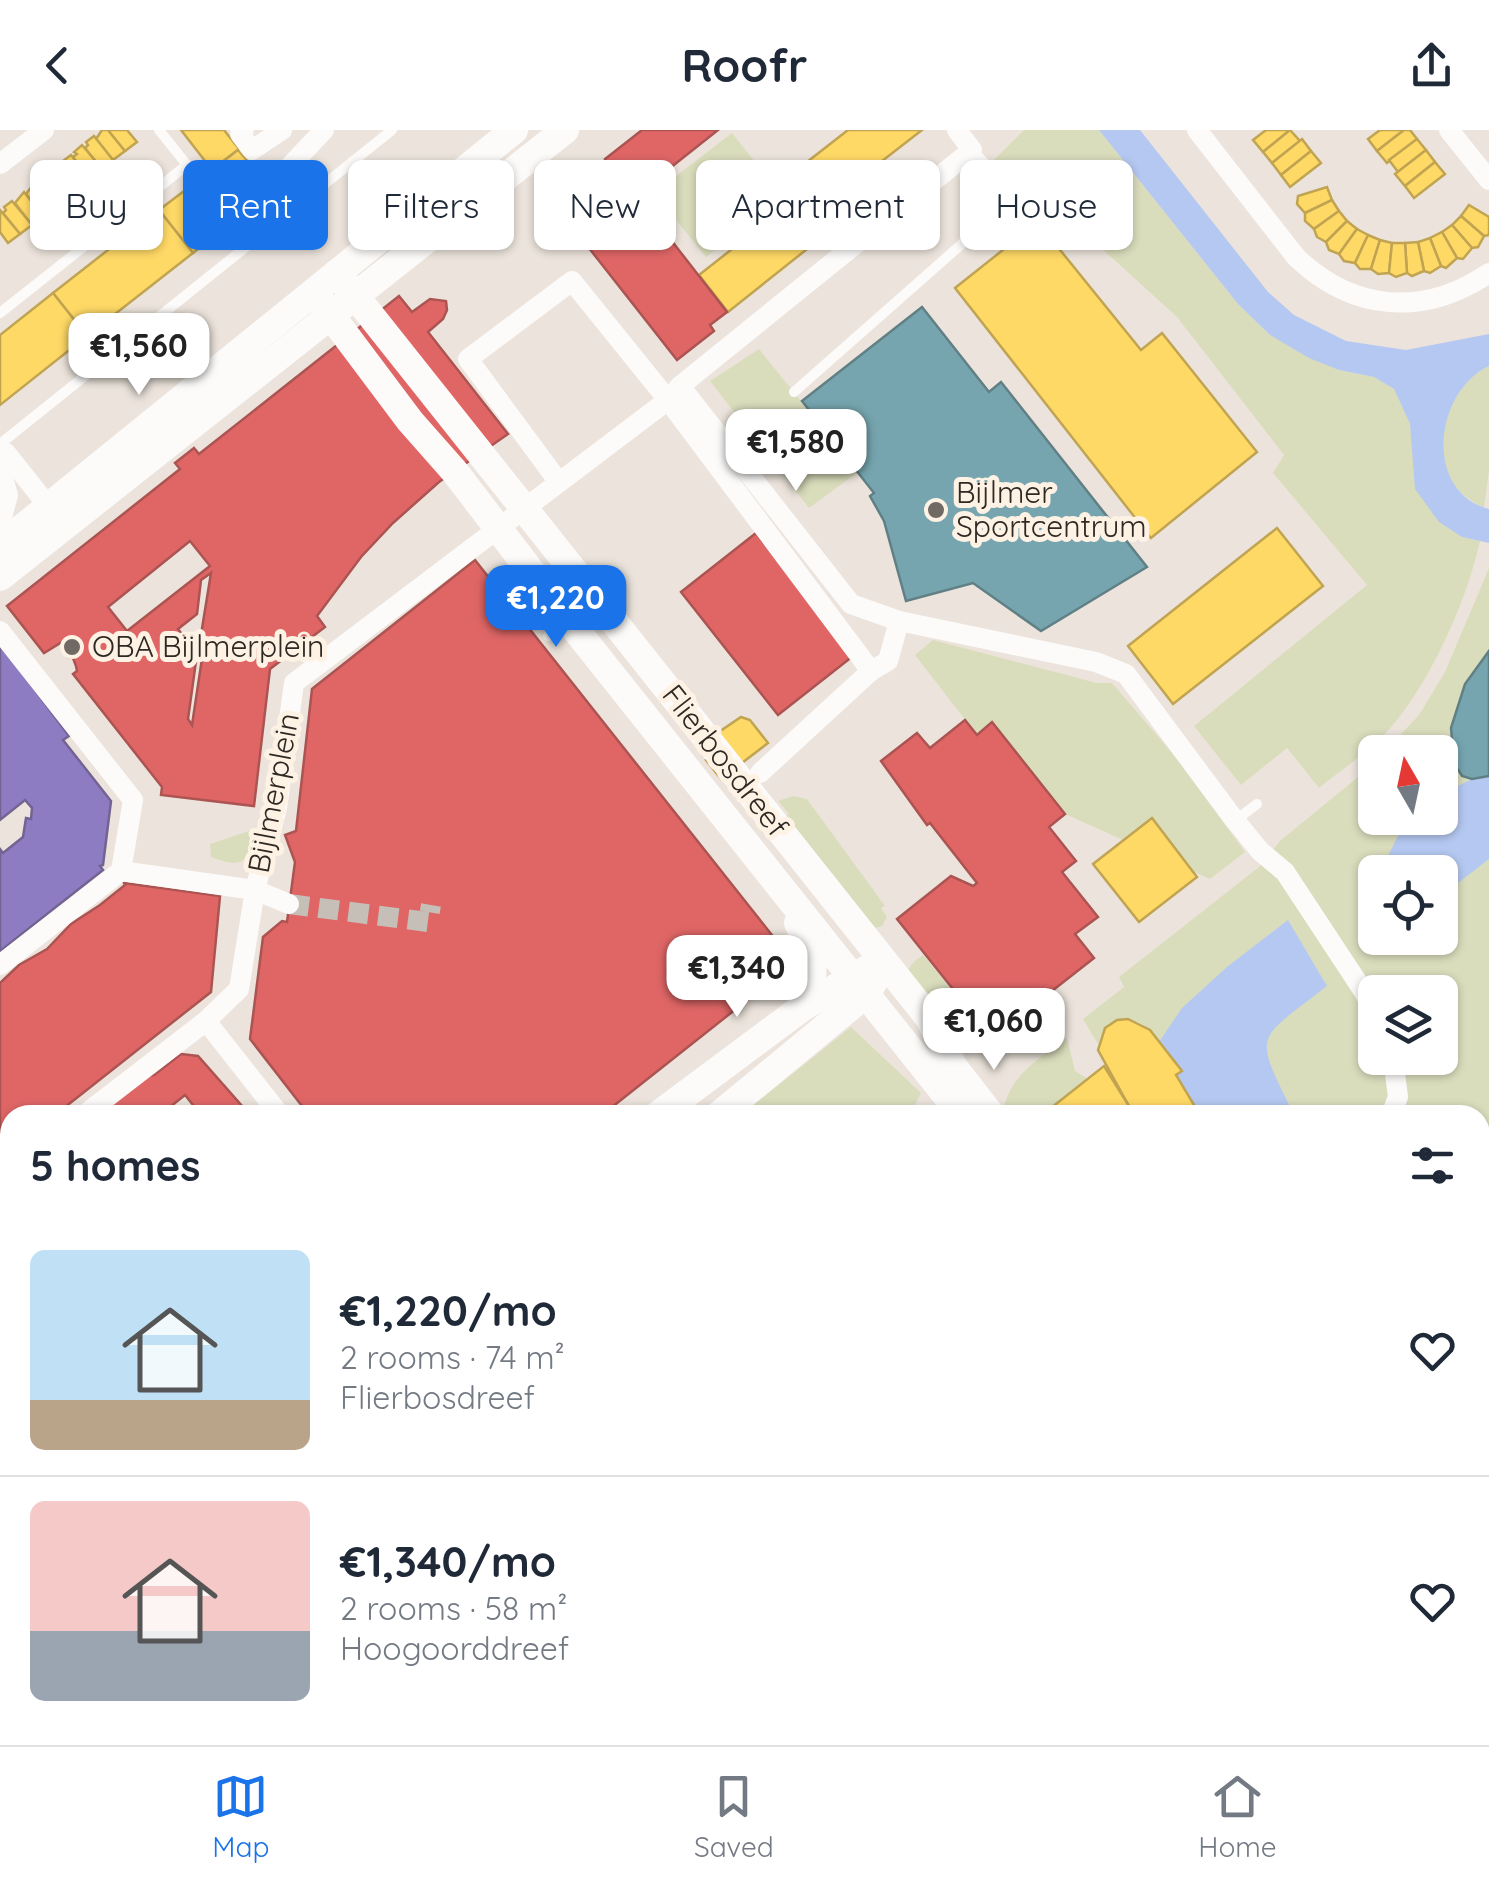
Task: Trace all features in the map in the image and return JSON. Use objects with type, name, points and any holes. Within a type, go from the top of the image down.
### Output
[{"type":"street","points":[[0,164],[44,130]]},
{"type":"street","points":[[244,130],[240,134],[252,150],[282,130]]},
{"type":"street","points":[[296,160],[324,130]]},
{"type":"street","points":[[323,304],[338,272],[514,130]]},
{"type":"street","points":[[0,564],[47,522],[323,304],[356,295],[566,130]]},
{"type":"street","points":[[956,130],[972,150]]},
{"type":"street","points":[[1197,130],[1296,257],[1312,272],[1340,288],[1371,299],[1416,303],[1446,298],[1489,273]]},
{"type":"street","points":[[1449,130],[1489,180]]},
{"type":"street","name":"Bijlmerplein","points":[[97,1105],[206,1022],[239,989],[255,890],[277,808],[294,682],[674,393],[972,150]]},
{"type":"street","name":"Flierbosdreef","points":[[338,272],[929,1018],[958,1105]]},
{"type":"street","points":[[558,481],[468,359],[499,330],[572,280],[674,393],[851,604],[899,622],[1096,662],[1126,674],[1235,821],[1260,851],[1285,872],[1358,983]]},
{"type":"street","name":"Flierbosdreef","points":[[323,304],[410,421],[455,472],[558,628],[745,843],[897,1032],[980,1105]]},
{"type":"street","points":[[674,393],[871,671]]},
{"type":"street","points":[[0,448],[47,522]]},
{"type":"street","points":[[0,468],[47,522]]},
{"type":"street","points":[[0,468],[8,494],[0,525]]},
{"type":"street","points":[[0,546],[47,522]]},
{"type":"street","points":[[0,577],[47,522]]},
{"type":"street","points":[[760,773],[871,671],[888,661],[899,622]]},
{"type":"street","points":[[0,965],[121,871],[133,800],[1,631]]},
{"type":"street","name":"Bijlmerplein","points":[[121,871],[255,890],[289,904]]},
{"type":"street","points":[[790,898],[815,962],[802,1007]]},
{"type":"street","points":[[731,1105],[831,1023],[860,984],[884,962]]},
{"type":"street","points":[[671,1105],[802,1007],[860,984]]},
{"type":"street","points":[[206,1022],[272,1105]]},
{"type":"street","points":[[831,1023],[874,1023],[897,1032]]},
{"type":"street","points":[[1395,1075],[1398,1097],[1395,1105]]},
{"type":"lane","points":[[0,313],[187,165],[159,130]]},
{"type":"lane","points":[[328,180],[392,130]]},
{"type":"lane","points":[[794,392],[1006,204],[995,174],[972,150]]},
{"type":"lane","points":[[0,448],[242,250]]},
{"type":"lane","points":[[558,628],[596,598]]},
{"type":"lane","points":[[1235,821],[1257,804]]},
{"type":"green space","points":[[1024,130],[1099,130],[1123,160],[994,160]]},
{"type":"green space","points":[[732,133],[753,160],[697,160]]},
{"type":"green space","points":[[696,161],[696,245],[676,220],[676,176]]},
{"type":"green space","points":[[1133,173],[1238,304],[1270,335],[1339,370],[1374,377],[1394,389],[1462,537],[1480,541],[1453,622],[1409,704],[1383,735],[1358,735],[1358,758],[1319,788],[1287,748],[1241,785],[1194,726],[1367,585],[1273,473],[1284,455],[1177,317],[1103,250],[1133,250]]},
{"type":"green space","points":[[759,349],[858,472],[809,508],[710,381]]},
{"type":"green space","points":[[1489,366],[1489,471],[1484,508],[1452,482],[1443,446],[1444,429],[1455,399],[1464,385]]},
{"type":"green space","points":[[1489,568],[1489,1105],[1194,1105],[1144,1025],[1116,1021],[1105,1030],[1098,1044],[1083,1019],[1124,987],[1119,977],[1259,867],[1280,841],[1358,777],[1358,835],[1458,835],[1458,735],[1400,735],[1419,715],[1445,672]]},
{"type":"green space","points":[[933,640],[1097,683],[1112,683],[1173,754],[1245,852],[1210,879],[1065,814],[993,723],[977,735],[915,655]]},
{"type":"green space","points":[[793,796],[807,799],[885,906],[881,908],[887,917],[882,926],[871,929],[781,821],[789,814],[778,801]]},
{"type":"green space","points":[[249,831],[258,838],[245,859],[235,863],[211,857],[210,844]]},
{"type":"green space","points":[[923,955],[992,1038],[967,1054],[908,980],[911,965]]},
{"type":"green space","points":[[851,1027],[921,1093],[915,1105],[754,1105]]},
{"type":"green space","points":[[1067,1038],[1075,1071],[1088,1079],[1055,1105],[1005,1105],[1010,1090],[1035,1062]]},
{"type":"water","points":[[1099,130],[1140,130],[1268,292],[1294,315],[1346,341],[1406,350],[1489,334],[1489,366],[1457,396],[1444,440],[1445,462],[1453,483],[1468,499],[1489,509],[1489,543],[1462,537],[1439,522],[1415,489],[1410,424],[1394,389],[1374,377],[1339,370],[1309,358],[1270,335],[1238,304],[1133,173],[1133,160],[1123,160]]},
{"type":"water","points":[[1489,776],[1489,859],[1458,883],[1458,855],[1388,855],[1399,835],[1458,835],[1458,786]]},
{"type":"water","points":[[1288,920],[1327,986],[1285,1018],[1268,1040],[1267,1052],[1289,1105],[1194,1105],[1176,1075],[1181,1071],[1159,1042],[1182,1008]]},
{"type":"building: Homes","points":[[102,130],[108,130],[125,151],[113,160],[96,139]]},
{"type":"building: Homes","points":[[108,130],[127,130],[137,142],[125,151]]},
{"type":"building: Homes","points":[[181,130],[224,130],[239,149],[225,160],[204,160]]},
{"type":"building: Homes","points":[[848,130],[922,130],[883,160],[810,160]]},
{"type":"building: Homes","points":[[1266,130],[1290,130],[1263,152],[1253,140]]},
{"type":"building: Homes","points":[[1290,130],[1300,141],[1272,163],[1263,152]]},
{"type":"building: Homes","points":[[1380,130],[1404,130],[1377,151],[1368,139]]},
{"type":"building: Homes","points":[[1404,130],[1410,130],[1417,139],[1387,163],[1377,151]]},
{"type":"building: Homes","points":[[94,136],[113,160],[95,160],[85,148]]},
{"type":"building: Homes","points":[[1302,139],[1311,151],[1281,175],[1272,163]]},
{"type":"building: Homes","points":[[1417,139],[1426,150],[1398,172],[1389,160]]},
{"type":"building: Homes","points":[[82,145],[94,160],[75,160],[74,152]]},
{"type":"building: Homes","points":[[238,150],[246,160],[225,160]]},
{"type":"building: Homes","points":[[1426,150],[1435,162],[1405,186],[1395,174]]},
{"type":"building: Homes","points":[[1311,151],[1321,163],[1290,187],[1281,175]]},
{"type":"building: Homes","points":[[1435,162],[1445,174],[1414,198],[1405,186]]},
{"type":"building: Homes","points":[[1327,187],[1332,200],[1305,213],[1297,204],[1298,196]]},
{"type":"building: Homes","points":[[24,192],[30,200],[30,222],[15,203]]},
{"type":"building: Homes","points":[[183,192],[183,240],[163,215],[163,207]]},
{"type":"building: Homes","points":[[1332,200],[1339,211],[1314,229],[1305,221],[1305,213]]},
{"type":"building: Homes","points":[[12,201],[30,226],[20,234],[3,213]]},
{"type":"building: Homes","points":[[1469,205],[1489,217],[1489,235],[1484,236],[1461,216]]},
{"type":"building: Homes","points":[[0,210],[20,234],[8,243],[0,232]]},
{"type":"building: Homes","points":[[1339,211],[1347,221],[1326,242],[1317,237],[1314,229]]},
{"type":"building: Homes","points":[[163,215],[183,240],[183,250],[193,253],[87,336],[53,293],[108,250],[163,250]]},
{"type":"building: Homes","points":[[1461,216],[1484,236],[1478,247],[1472,248],[1452,225]]},
{"type":"building: Homes","points":[[1347,221],[1357,229],[1339,254],[1329,250],[1326,242]]},
{"type":"building: Homes","points":[[1452,225],[1472,248],[1463,259],[1457,258],[1442,232]]},
{"type":"building: Homes","points":[[1357,229],[1368,235],[1355,263],[1344,261],[1339,254]]},
{"type":"building: Homes","points":[[1442,232],[1457,258],[1446,268],[1441,266],[1430,238]]},
{"type":"building: Homes","points":[[1368,235],[1380,240],[1371,269],[1360,269],[1355,263]]},
{"type":"building: Homes","points":[[1430,238],[1441,266],[1430,273],[1424,271],[1418,242]]},
{"type":"building: Homes","points":[[1380,240],[1392,243],[1389,273],[1378,274],[1371,269]]},
{"type":"building: Homes","points":[[1418,242],[1424,271],[1412,276],[1407,273],[1405,243]]},
{"type":"building: Homes","points":[[1392,243],[1405,243],[1407,273],[1396,277],[1389,273]]},
{"type":"building: Homes","points":[[731,250],[806,250],[728,312],[699,275]]},
{"type":"building: Homes","points":[[1003,250],[1060,250],[1141,350],[1162,333],[1257,452],[1151,538],[955,288]]},
{"type":"building: Homes","points":[[53,293],[87,336],[0,405],[0,335]]},
{"type":"building: Homes","points":[[1277,528],[1323,586],[1173,704],[1128,646]]},
{"type":"building: Homes","points":[[741,717],[750,720],[768,743],[721,779],[706,760],[711,757],[713,736]]},
{"type":"building: Homes","points":[[1152,818],[1197,877],[1139,922],[1093,864]]},
{"type":"building: Homes","points":[[1128,1019],[1150,1030],[1182,1071],[1176,1075],[1194,1105],[1128,1105],[1098,1050],[1105,1028],[1117,1020]]},
{"type":"building: Homes","points":[[1104,1066],[1128,1105],[1055,1105]]},
{"type":"building: Shops","points":[[642,130],[718,130],[676,163],[676,160],[605,159]]},
{"type":"building: Shops","points":[[676,246],[727,312],[710,325],[714,331],[677,360],[591,250],[676,250]]},
{"type":"building: Shops","points":[[399,296],[412,312],[430,299],[446,301],[443,319],[428,332],[508,434],[439,482],[393,523],[361,557],[317,616],[325,627],[270,669],[254,806],[161,795],[162,787],[73,674],[76,666],[73,658],[68,657],[66,646],[62,642],[44,653],[7,606],[180,469],[175,463],[194,448],[199,454]],"holes":[[[190,541],[210,566],[127,631],[108,607]],[[211,573],[199,647],[203,652],[192,725],[188,719],[197,654],[178,629],[197,614],[201,580]]]},
{"type":"building: Shops","points":[[756,533],[853,656],[778,715],[681,592]]},
{"type":"building: Shops","points":[[475,560],[794,963],[615,1105],[301,1105],[250,1039],[263,937],[282,921],[287,922],[295,862],[285,835],[296,831],[312,689]]},
{"type":"building: Shops","points":[[965,720],[977,735],[992,722],[1065,814],[1049,827],[1076,861],[1062,872],[1098,917],[1075,934],[1094,958],[992,1038],[897,919],[951,876],[973,886],[977,883],[930,823],[927,825],[881,761],[917,733],[930,748]]},
{"type":"building: Shops","points":[[125,885],[220,896],[211,992],[68,1105],[0,1105],[0,983]]},
{"type":"building: Shops","points":[[181,1054],[198,1056],[241,1105],[193,1105],[185,1095],[172,1105],[109,1105],[145,1076],[154,1075]]},
{"type":"building: Offices","points":[[0,643],[69,736],[63,740],[111,801],[100,866],[103,870],[0,951],[0,849],[3,853],[23,837],[32,808],[25,800],[0,820]]},
{"type":"building: Public","name":"Bijlmer Sportcentrum","points":[[922,307],[989,392],[1001,382],[1147,567],[1041,631],[973,583],[906,601],[884,521],[870,496],[874,493],[802,401]]},
{"type":"building: Public","points":[[1489,651],[1489,776],[1472,779],[1462,776],[1458,770],[1458,735],[1452,735],[1451,728],[1465,684]]},
{"type":"tunnel","points":[[289,904],[428,922],[431,905]]},
{"type":"place","name":"Bijlmer Sportcentrum","points":[[936,510]]},
{"type":"place","name":"OBA Bijlmerplein","points":[[72,647]]}]
